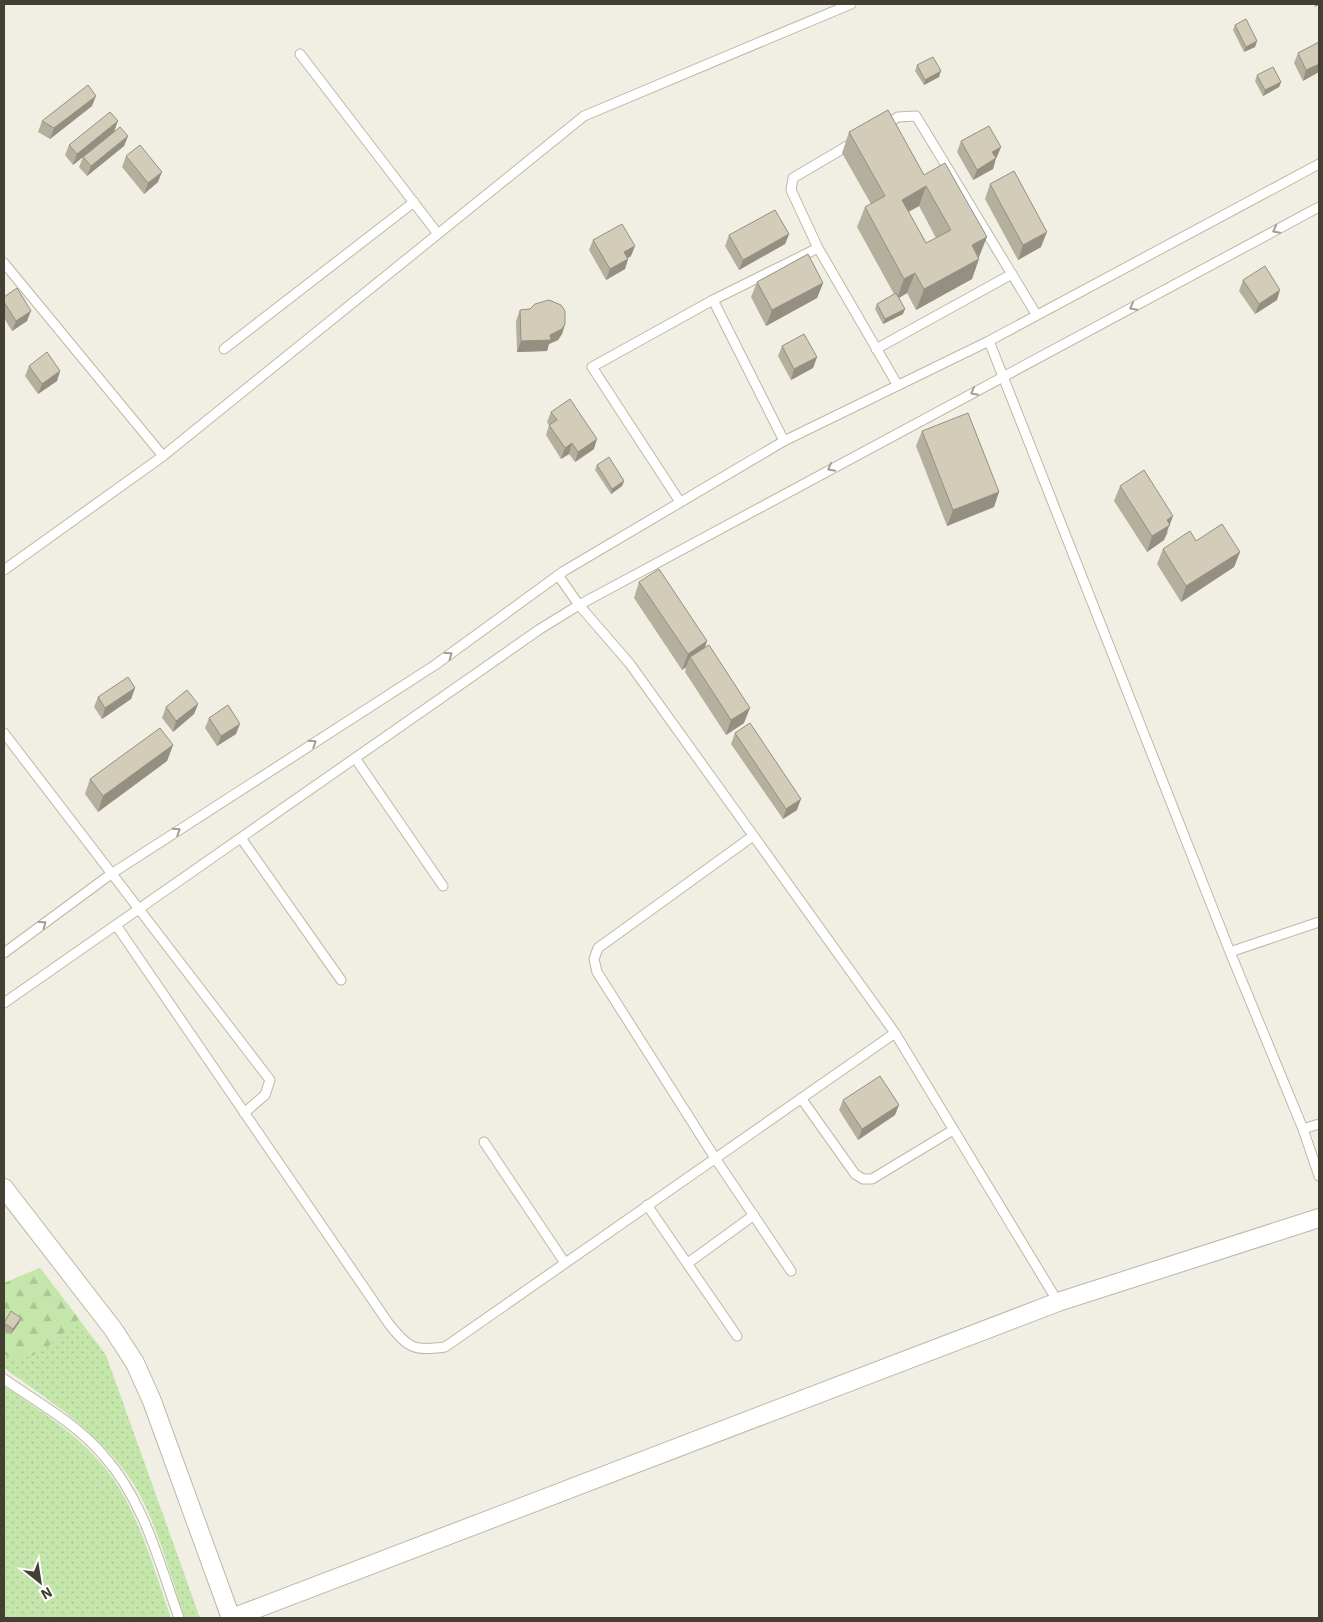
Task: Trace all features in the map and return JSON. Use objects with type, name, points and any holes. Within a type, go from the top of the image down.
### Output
[{"type":"street","points":[[4,1188],[113,1329],[135,1363],[152,1401],[231,1618],[1058,1302],[1319,1218]]},
{"type":"lane","points":[[4,570],[163,456],[584,116],[850,4]]},
{"type":"lane","points":[[300,54],[438,234]]},
{"type":"lane","points":[[896,384],[818,248],[791,190],[793,178],[898,117],[916,116],[1036,314]]},
{"type":"lane","points":[[4,953],[111,874],[436,665],[558,575],[784,441],[896,384],[988,341],[1319,164]]},
{"type":"lane","points":[[224,349],[414,202]]},
{"type":"lane","points":[[4,1003],[540,629],[579,605],[1319,207]]},
{"type":"lane","points":[[680,502],[592,367],[713,300],[818,248]]},
{"type":"lane","points":[[4,263],[163,456]]},
{"type":"lane","points":[[876,349],[1012,274]]},
{"type":"lane","points":[[713,300],[784,441]]},
{"type":"lane","points":[[988,341],[1230,952],[1303,1129],[1319,1176]]},
{"type":"lane","points":[[558,575],[579,605],[630,664],[895,1033],[1058,1302]]},
{"type":"lane","points":[[4,733],[270,1080],[265,1095],[244,1113]]},
{"type":"lane","points":[[355,758],[443,886]]},
{"type":"lane","points":[[753,836],[598,948],[594,959],[597,972],[715,1158],[791,1271]]},
{"type":"lane","points":[[241,838],[341,980]]},
{"type":"lane","points":[[1230,952],[1319,922]]},
{"type":"lane","points":[[116,925],[389,1324],[402,1341],[421,1350],[445,1347],[895,1033]]},
{"type":"lane","points":[[802,1098],[855,1174],[863,1179],[872,1179],[953,1130]]},
{"type":"lane","points":[[1303,1129],[1319,1124]]},
{"type":"lane","points":[[484,1142],[565,1263]]},
{"type":"lane","points":[[647,1205],[736,1336]]},
{"type":"lane","points":[[688,1263],[754,1215]]},
{"type":"lane","points":[[4,1379],[74,1428],[103,1454],[125,1482],[140,1513],[178,1618]]},
{"type":"green space","points":[[40,1268],[106,1355],[200,1618],[185,1618],[148,1511],[140,1494],[118,1463],[73,1418],[4,1368],[4,1283]]},
{"type":"green space","points":[[40,1268],[79,1319],[54,1342],[35,1355],[14,1358],[4,1354],[4,1283]]},
{"type":"green space","points":[[4,1386],[83,1444],[117,1484],[144,1540],[171,1618],[4,1618]]},
{"type":"building","points":[[1246,19],[1257,41],[1246,47],[1235,25]]},
{"type":"building","points":[[1319,42],[1319,64],[1306,70],[1298,53]]},
{"type":"building","points":[[933,57],[941,71],[925,80],[917,65]]},
{"type":"building","points":[[1273,67],[1281,82],[1265,90],[1257,75]]},
{"type":"building","points":[[88,85],[96,96],[54,128],[42,121]]},
{"type":"building","points":[[888,110],[924,175],[945,163],[987,237],[972,245],[979,259],[924,289],[915,273],[904,279],[865,207],[885,196],[849,132]],"holes":[[[926,186],[951,230],[926,243],[902,200]]]},
{"type":"building","points":[[110,112],[118,121],[77,154],[69,145]]},
{"type":"building","points":[[989,126],[1001,147],[992,152],[996,158],[977,170],[961,141]]},
{"type":"building","points":[[120,127],[128,136],[91,166],[83,157]]},
{"type":"building","points":[[140,145],[162,172],[148,183],[126,156]]},
{"type":"building","points":[[1014,171],[1047,232],[1023,245],[990,184]]},
{"type":"building","points":[[775,210],[789,234],[743,260],[729,235]]},
{"type":"building","points":[[622,224],[635,246],[624,252],[628,259],[610,269],[593,240]]},
{"type":"building","points":[[808,254],[823,283],[772,310],[757,282]]},
{"type":"building","points":[[1265,266],[1280,290],[1259,304],[1243,280]]},
{"type":"building","points":[[17,288],[31,311],[16,321],[4,302],[4,297]]},
{"type":"building","points":[[896,293],[905,309],[885,319],[877,304]]},
{"type":"building","points":[[549,300],[561,305],[565,311],[565,324],[562,329],[550,335],[551,340],[521,341],[520,310],[530,309],[535,304]]},
{"type":"building","points":[[804,334],[817,357],[794,369],[782,346]]},
{"type":"building","points":[[47,352],[60,371],[42,384],[29,366]]},
{"type":"building","points":[[570,399],[597,439],[578,452],[572,443],[565,448],[549,425],[557,420],[551,412]]},
{"type":"building","points":[[968,413],[999,492],[953,510],[922,431]]},
{"type":"building","points":[[609,457],[624,481],[612,489],[597,465]]},
{"type":"building","points":[[1144,470],[1173,516],[1167,520],[1170,525],[1152,536],[1120,486]]},
{"type":"building","points":[[1222,524],[1240,552],[1186,586],[1163,549],[1190,531],[1196,541]]},
{"type":"building","points":[[659,569],[707,641],[688,654],[639,582]]},
{"type":"building","points":[[709,645],[750,708],[731,720],[690,657]]},
{"type":"building","points":[[128,677],[135,688],[105,708],[98,697]]},
{"type":"building","points":[[187,690],[198,704],[176,721],[166,707]]},
{"type":"building","points":[[228,705],[240,724],[221,736],[209,718]]},
{"type":"building","points":[[750,723],[801,799],[786,809],[735,733]]},
{"type":"building","points":[[160,728],[173,745],[103,796],[90,779]]},
{"type":"building","points":[[880,1076],[899,1105],[862,1129],[843,1100]]},
{"type":"building","points":[[11,1311],[21,1318],[13,1329],[4,1323]]}]
